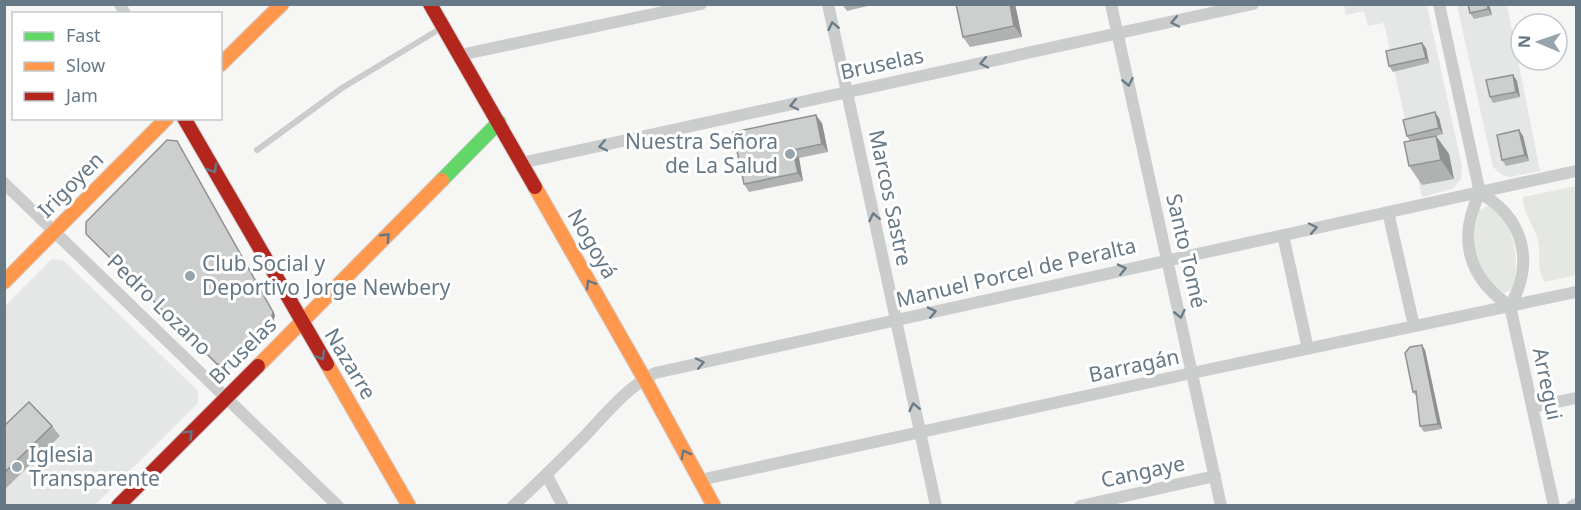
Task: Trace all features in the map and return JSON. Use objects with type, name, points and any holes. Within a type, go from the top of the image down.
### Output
[{"type":"street","points":[[222,63],[282,4]]},
{"type":"street","name":"Nogoyá","points":[[430,4],[644,378],[714,506]]},
{"type":"street","points":[[460,55],[701,4]]},
{"type":"street","name":"Marcos Sastre","points":[[828,4],[936,506]]},
{"type":"street","name":"Santo Tomé","points":[[1111,4],[1221,506]]},
{"type":"street","name":"Bruselas","points":[[521,163],[1252,4]]},
{"type":"street","points":[[1439,4],[1480,193],[1469,219],[1468,248],[1478,276],[1487,288],[1510,306],[1523,273],[1523,249],[1515,226],[1508,216],[1500,206],[1480,193]]},
{"type":"street","name":"Irigoyen","points":[[4,282],[165,120]]},
{"type":"street","name":"Nazarre","points":[[185,120],[409,506]]},
{"type":"street","name":"Bruselas","points":[[118,506],[499,122]]},
{"type":"street","name":"Manuel Porcel de Peralta","points":[[513,506],[547,476],[612,407],[644,378],[655,373],[1576,171]]},
{"type":"street","name":"Pedro Lozano","points":[[4,183],[56,230],[338,506]]},
{"type":"street","points":[[1388,212],[1414,326]]},
{"type":"street","points":[[1283,235],[1308,349]]},
{"type":"street","name":"Barragán","points":[[700,480],[1576,292]]},
{"type":"street","name":"Arregui","points":[[1510,306],[1554,506]]},
{"type":"street","points":[[1533,407],[1576,398]]},
{"type":"street","points":[[547,476],[563,506]]},
{"type":"street","name":"Cangaye","points":[[1080,506],[1215,476]]},
{"type":"street","points":[[1572,506],[1576,504]]},
{"type":"lane","points":[[257,150],[342,88],[443,27]]},
{"type":"shaded area","points":[[1344,5],[1427,5],[1462,167],[1461,179],[1452,189],[1422,197],[1384,23],[1368,26],[1364,11],[1346,15]]},
{"type":"shaded area","points":[[1457,5],[1507,5],[1509,72],[1520,72],[1540,171],[1510,177],[1502,175],[1493,167]]},
{"type":"shaded area","points":[[1576,186],[1576,275],[1545,282],[1539,265],[1539,243],[1524,207],[1523,197]]},
{"type":"shaded area","points":[[1488,206],[1497,211],[1504,220],[1514,244],[1516,270],[1514,281],[1510,290],[1504,293],[1498,292],[1490,282],[1476,254],[1475,235],[1479,210]]},
{"type":"shaded area","points":[[52,259],[63,260],[198,391],[198,403],[95,505],[5,506],[5,306]]},
{"type":"building","points":[[956,4],[1010,4],[1014,26],[963,37]]},
{"type":"building","points":[[1468,4],[1487,4],[1488,9],[1470,13]]},
{"type":"building","points":[[1422,43],[1426,58],[1389,66],[1386,51]]},
{"type":"building","points":[[1513,75],[1516,92],[1490,97],[1486,80]]},
{"type":"building","points":[[1435,112],[1439,128],[1407,136],[1403,120]]},
{"type":"building","points":[[816,115],[822,144],[793,150],[798,173],[744,184],[733,132]]},
{"type":"building","points":[[1519,130],[1525,155],[1502,160],[1497,135]]},
{"type":"building","points":[[1436,136],[1441,160],[1409,166],[1404,142]]},
{"type":"building","name":"Club Social y Deportivo Jorge Newbery","points":[[167,140],[177,141],[273,312],[270,324],[230,366],[217,364],[86,234],[86,222]]},
{"type":"building","points":[[1422,345],[1438,424],[1420,426],[1416,391],[1413,392],[1405,353],[1410,347]]},
{"type":"building","points":[[29,402],[52,426],[4,473],[4,426]]},
{"type":"traffic: fast","points":[[442,180],[499,122]]},
{"type":"traffic: slow","points":[[222,63],[282,4]]},
{"type":"traffic: slow","points":[[4,282],[165,120]]},
{"type":"traffic: slow","points":[[258,366],[442,180]]},
{"type":"traffic: slow","points":[[535,187],[714,506]]},
{"type":"traffic: slow","points":[[327,364],[409,506]]},
{"type":"traffic: jam","points":[[430,4],[535,187]]},
{"type":"traffic: jam","points":[[185,120],[327,364]]},
{"type":"traffic: jam","points":[[118,506],[258,366]]},
{"type":"place","name":"Nuestra Señora de La Salud","points":[[790,154]]},
{"type":"place","name":"Club Social y Deportivo Jorge Newbery","points":[[190,276]]},
{"type":"place","name":"Iglesia Transparente","points":[[17,467]]}]
